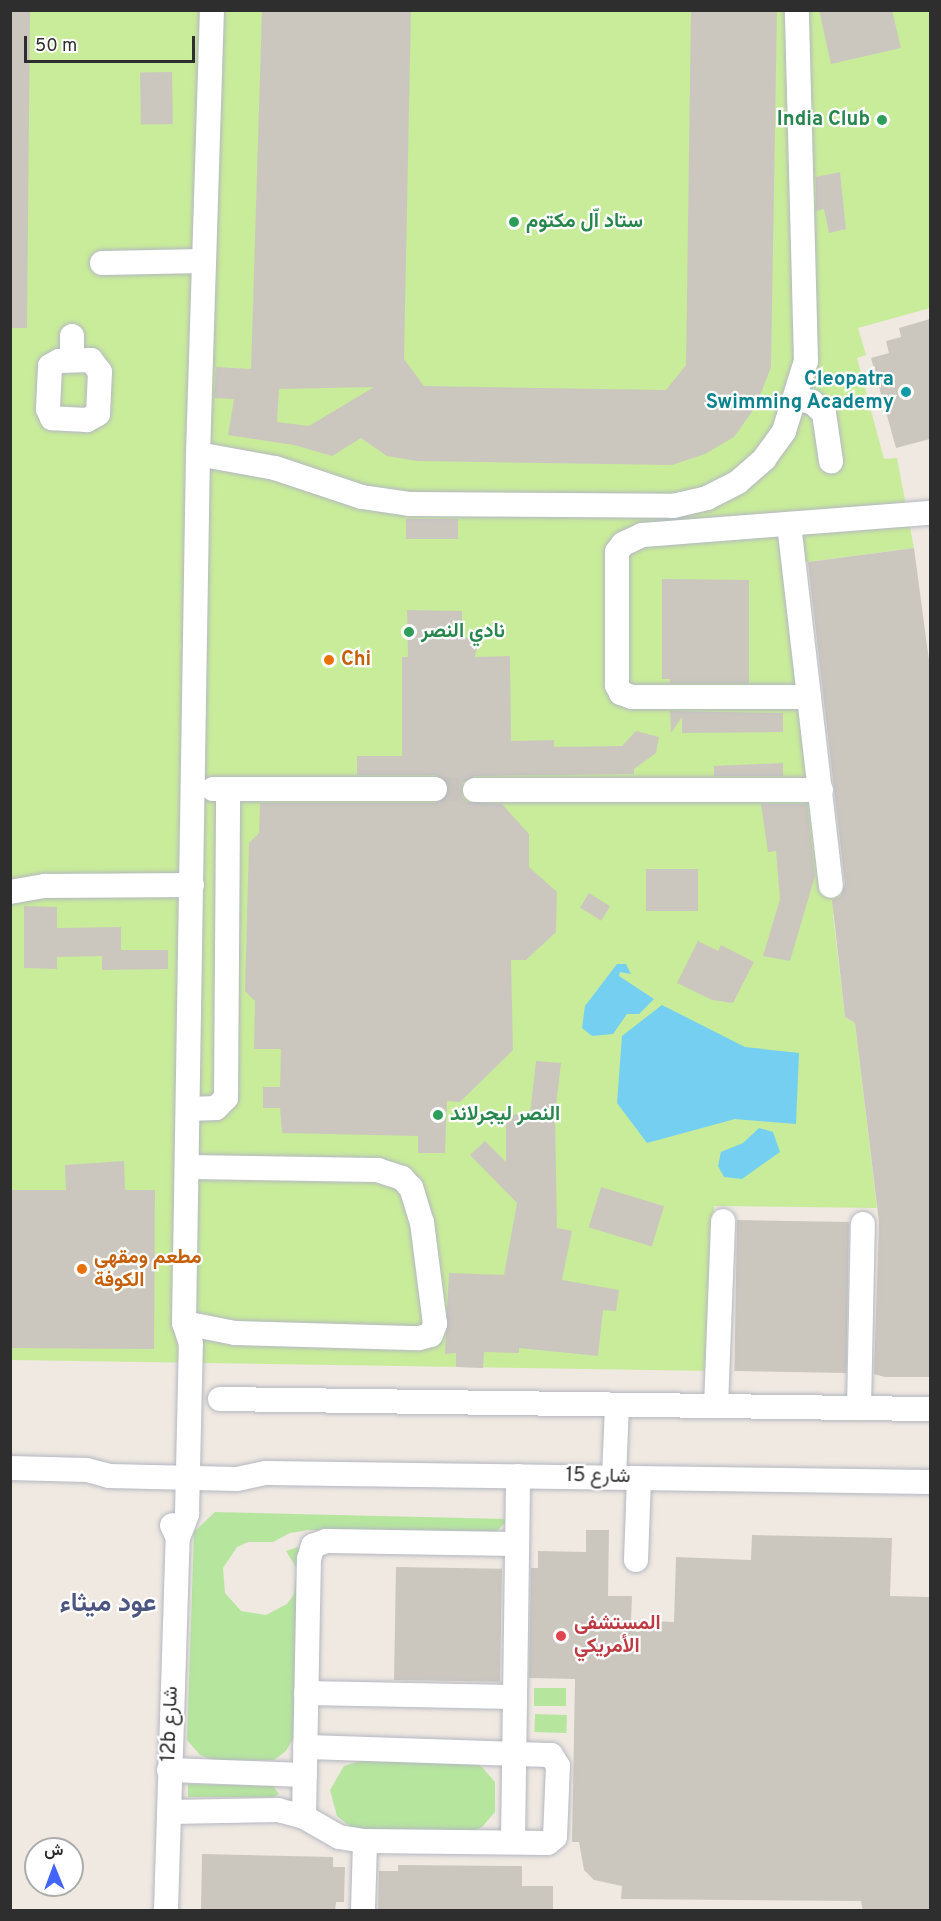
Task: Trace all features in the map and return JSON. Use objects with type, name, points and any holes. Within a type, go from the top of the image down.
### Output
[{"type":"street","name":"12b شارع","points":[[166,1911],[178,1538],[171,1522],[179,1470],[176,1343],[184,1323],[198,454],[212,10]]},
{"type":"street","points":[[198,454],[275,468],[386,502],[673,506],[707,498],[738,482],[755,467],[784,431],[797,399],[806,362],[797,10]]},
{"type":"street","points":[[102,263],[204,261]]},
{"type":"street","points":[[72,336],[72,360]]},
{"type":"street","points":[[797,399],[812,402],[824,413],[831,461]]},
{"type":"street","points":[[809,697],[632,697],[621,693],[617,685],[614,561],[623,544],[642,535],[930,513]]},
{"type":"street","points":[[789,524],[831,886]]},
{"type":"street","points":[[194,788],[435,789]]},
{"type":"street","points":[[189,1108],[216,1108],[226,1098],[228,789]]},
{"type":"street","points":[[475,790],[821,790]]},
{"type":"street","points":[[10,892],[45,886],[192,885]]},
{"type":"street","points":[[184,1323],[235,1334],[419,1338],[431,1335],[435,1324],[422,1223],[411,1188],[402,1178],[378,1170],[188,1167]]},
{"type":"street","points":[[716,1406],[723,1221]]},
{"type":"street","points":[[859,1408],[863,1224]]},
{"type":"street","points":[[220,1399],[930,1409]]},
{"type":"street","points":[[614,1477],[616,1405]]},
{"type":"street","name":"شارع 15","points":[[10,1468],[87,1470],[110,1462],[179,1470],[245,1464],[266,1473],[930,1482]]},
{"type":"street","points":[[513,1842],[518,1476]]},
{"type":"street","points":[[636,1560],[639,1478]]},
{"type":"street","points":[[304,1817],[309,1559],[313,1546],[326,1541],[517,1544]]},
{"type":"street","points":[[306,1693],[515,1696]]},
{"type":"street","points":[[169,1812],[265,1809],[304,1817],[339,1837],[365,1841],[548,1843],[555,1837],[558,1766],[551,1755],[305,1747]]},
{"type":"street","points":[[170,1770],[305,1774]]},
{"type":"street","points":[[363,1911],[365,1841]]},
{"type":"green space","name":"نادي النصر","points":[[11,11],[930,11],[930,308],[858,328],[866,355],[857,358],[884,459],[897,458],[914,548],[800,563],[841,903],[833,915],[845,1017],[855,1023],[877,1208],[714,1206],[715,1371],[11,1360]]},
{"type":"green space","points":[[215,1512],[505,1519],[505,1523],[495,1533],[309,1530],[290,1533],[273,1542],[248,1542],[237,1547],[223,1568],[225,1593],[241,1611],[266,1615],[287,1604],[294,1594],[297,1569],[286,1551],[302,1546],[294,1737],[286,1751],[274,1760],[215,1761],[200,1755],[187,1740],[194,1532]]},
{"type":"green space","points":[[534,1688],[566,1688],[566,1706],[534,1706]]},
{"type":"green space","points":[[535,1714],[567,1715],[566,1733],[534,1732]]},
{"type":"green space","points":[[364,1760],[473,1763],[482,1767],[495,1782],[495,1812],[482,1827],[473,1831],[371,1831],[351,1827],[337,1816],[330,1790],[344,1766]]},
{"type":"green space","points":[[188,1784],[273,1786],[279,1794],[273,1797],[188,1797]]},
{"type":"water","points":[[617,964],[626,964],[631,974],[620,972],[619,976],[654,999],[639,1014],[627,1014],[613,1034],[592,1036],[582,1028],[585,1006]]},
{"type":"water","points":[[662,1005],[745,1047],[799,1053],[796,1124],[735,1119],[647,1143],[617,1103],[622,1036]]},
{"type":"water","points":[[759,1128],[773,1132],[780,1152],[742,1179],[724,1177],[718,1166],[721,1152],[743,1143]]},
{"type":"building","points":[[10,10],[30,10],[27,328],[10,328]]},
{"type":"building","points":[[262,10],[411,10],[404,359],[424,386],[666,390],[686,365],[691,10],[777,10],[771,367],[756,406],[734,437],[705,454],[672,465],[417,461],[387,456],[361,438],[332,456],[294,445],[228,435],[234,399],[214,398],[216,367],[251,369]],"holes":[[[374,387],[309,426],[277,422],[279,389]]]},
{"type":"building","points":[[819,10],[892,10],[901,48],[831,64]]},
{"type":"building","points":[[172,72],[173,124],[141,125],[140,73]]},
{"type":"building","points":[[840,172],[846,229],[829,233],[824,209],[816,211],[816,177]]},
{"type":"building","name":"Cleopatra Swimming Academy","points":[[930,319],[930,439],[896,448],[871,358],[889,353],[886,341],[901,337],[899,328]]},
{"type":"building","points":[[406,519],[458,519],[458,539],[406,539]]},
{"type":"building","points":[[914,548],[930,668],[930,1377],[885,1377],[874,1374],[879,1222],[855,1023],[845,1017],[832,900],[840,897],[845,884],[808,562]]},
{"type":"building","points":[[662,579],[749,580],[749,683],[670,683],[670,679],[662,679]]},
{"type":"building","points":[[407,610],[462,611],[462,638],[479,638],[475,657],[510,656],[511,741],[554,740],[554,747],[622,746],[636,731],[659,737],[656,753],[634,769],[634,774],[475,776],[462,783],[462,797],[467,802],[502,804],[529,834],[529,867],[557,892],[556,932],[526,960],[511,960],[513,1050],[460,1102],[447,1101],[445,1153],[418,1153],[418,1136],[282,1133],[280,1108],[263,1108],[263,1087],[280,1087],[281,1049],[254,1049],[255,1001],[245,991],[249,843],[259,833],[260,803],[435,803],[448,796],[448,782],[436,775],[357,775],[357,756],[402,756],[402,657],[408,657]]},
{"type":"building","points":[[670,711],[783,713],[783,732],[682,733],[682,717],[671,733]]},
{"type":"building","points":[[783,763],[783,776],[714,776],[714,766]]},
{"type":"building","points":[[761,804],[807,804],[815,876],[790,961],[763,956],[780,899],[776,851],[768,852]]},
{"type":"building","points":[[646,869],[698,869],[698,911],[646,911]]},
{"type":"building","points":[[589,893],[610,906],[601,921],[580,907]]},
{"type":"building","points":[[24,906],[57,907],[57,928],[121,927],[121,950],[168,950],[168,969],[102,970],[102,956],[57,957],[57,969],[24,968]]},
{"type":"building","points":[[698,941],[718,951],[721,945],[754,962],[733,1003],[712,1000],[677,983]]},
{"type":"building","points":[[536,1061],[561,1063],[555,1115],[557,1228],[572,1231],[562,1280],[619,1290],[616,1311],[603,1310],[598,1356],[519,1348],[519,1353],[484,1352],[483,1368],[456,1367],[456,1353],[445,1354],[449,1273],[504,1275],[517,1203],[470,1155],[485,1141],[506,1162],[506,1114],[530,1115]]},
{"type":"building","name":"مطعم ومقهى الكوفة","points":[[124,1161],[125,1190],[155,1190],[154,1349],[10,1348],[10,1190],[66,1190],[65,1165]]},
{"type":"building","points":[[601,1187],[664,1206],[652,1246],[589,1227]]},
{"type":"building","points":[[737,1220],[849,1222],[846,1373],[734,1371]]},
{"type":"building","points":[[586,1530],[609,1530],[608,1596],[632,1596],[631,1620],[674,1622],[676,1557],[751,1560],[752,1535],[892,1538],[890,1596],[930,1597],[930,1911],[863,1911],[861,1901],[621,1899],[622,1886],[594,1880],[584,1870],[579,1842],[572,1842],[575,1679],[529,1678],[531,1568],[538,1568],[538,1551],[586,1552]]},
{"type":"building","points":[[396,1567],[502,1569],[500,1682],[394,1680]]},
{"type":"building","points":[[202,1854],[333,1857],[333,1867],[345,1867],[344,1902],[336,1902],[335,1911],[201,1911]]},
{"type":"building","points":[[398,1865],[522,1866],[522,1886],[553,1886],[553,1911],[378,1911],[379,1871],[398,1871]]},
{"type":"tunnel","points":[[435,789],[475,790]]},
{"type":"place","name":"India Club","points":[[882,120]]},
{"type":"place","name":"ستاد اّل مكتوم","points":[[514,222]]},
{"type":"place","name":"Cleopatra Swimming Academy","points":[[906,392]]},
{"type":"place","name":"نادي النصر","points":[[409,632]]},
{"type":"place","name":"Chi","points":[[329,660]]},
{"type":"place","name":"النصر ليجرلاند","points":[[438,1115]]},
{"type":"place","name":"مطعم ومقهى الكوفة","points":[[82,1269]]},
{"type":"place","name":"المستشفى الأمريكي","points":[[561,1636]]},
{"type":"district","name":"عود ميثاء","points":[[108,1605]]}]
